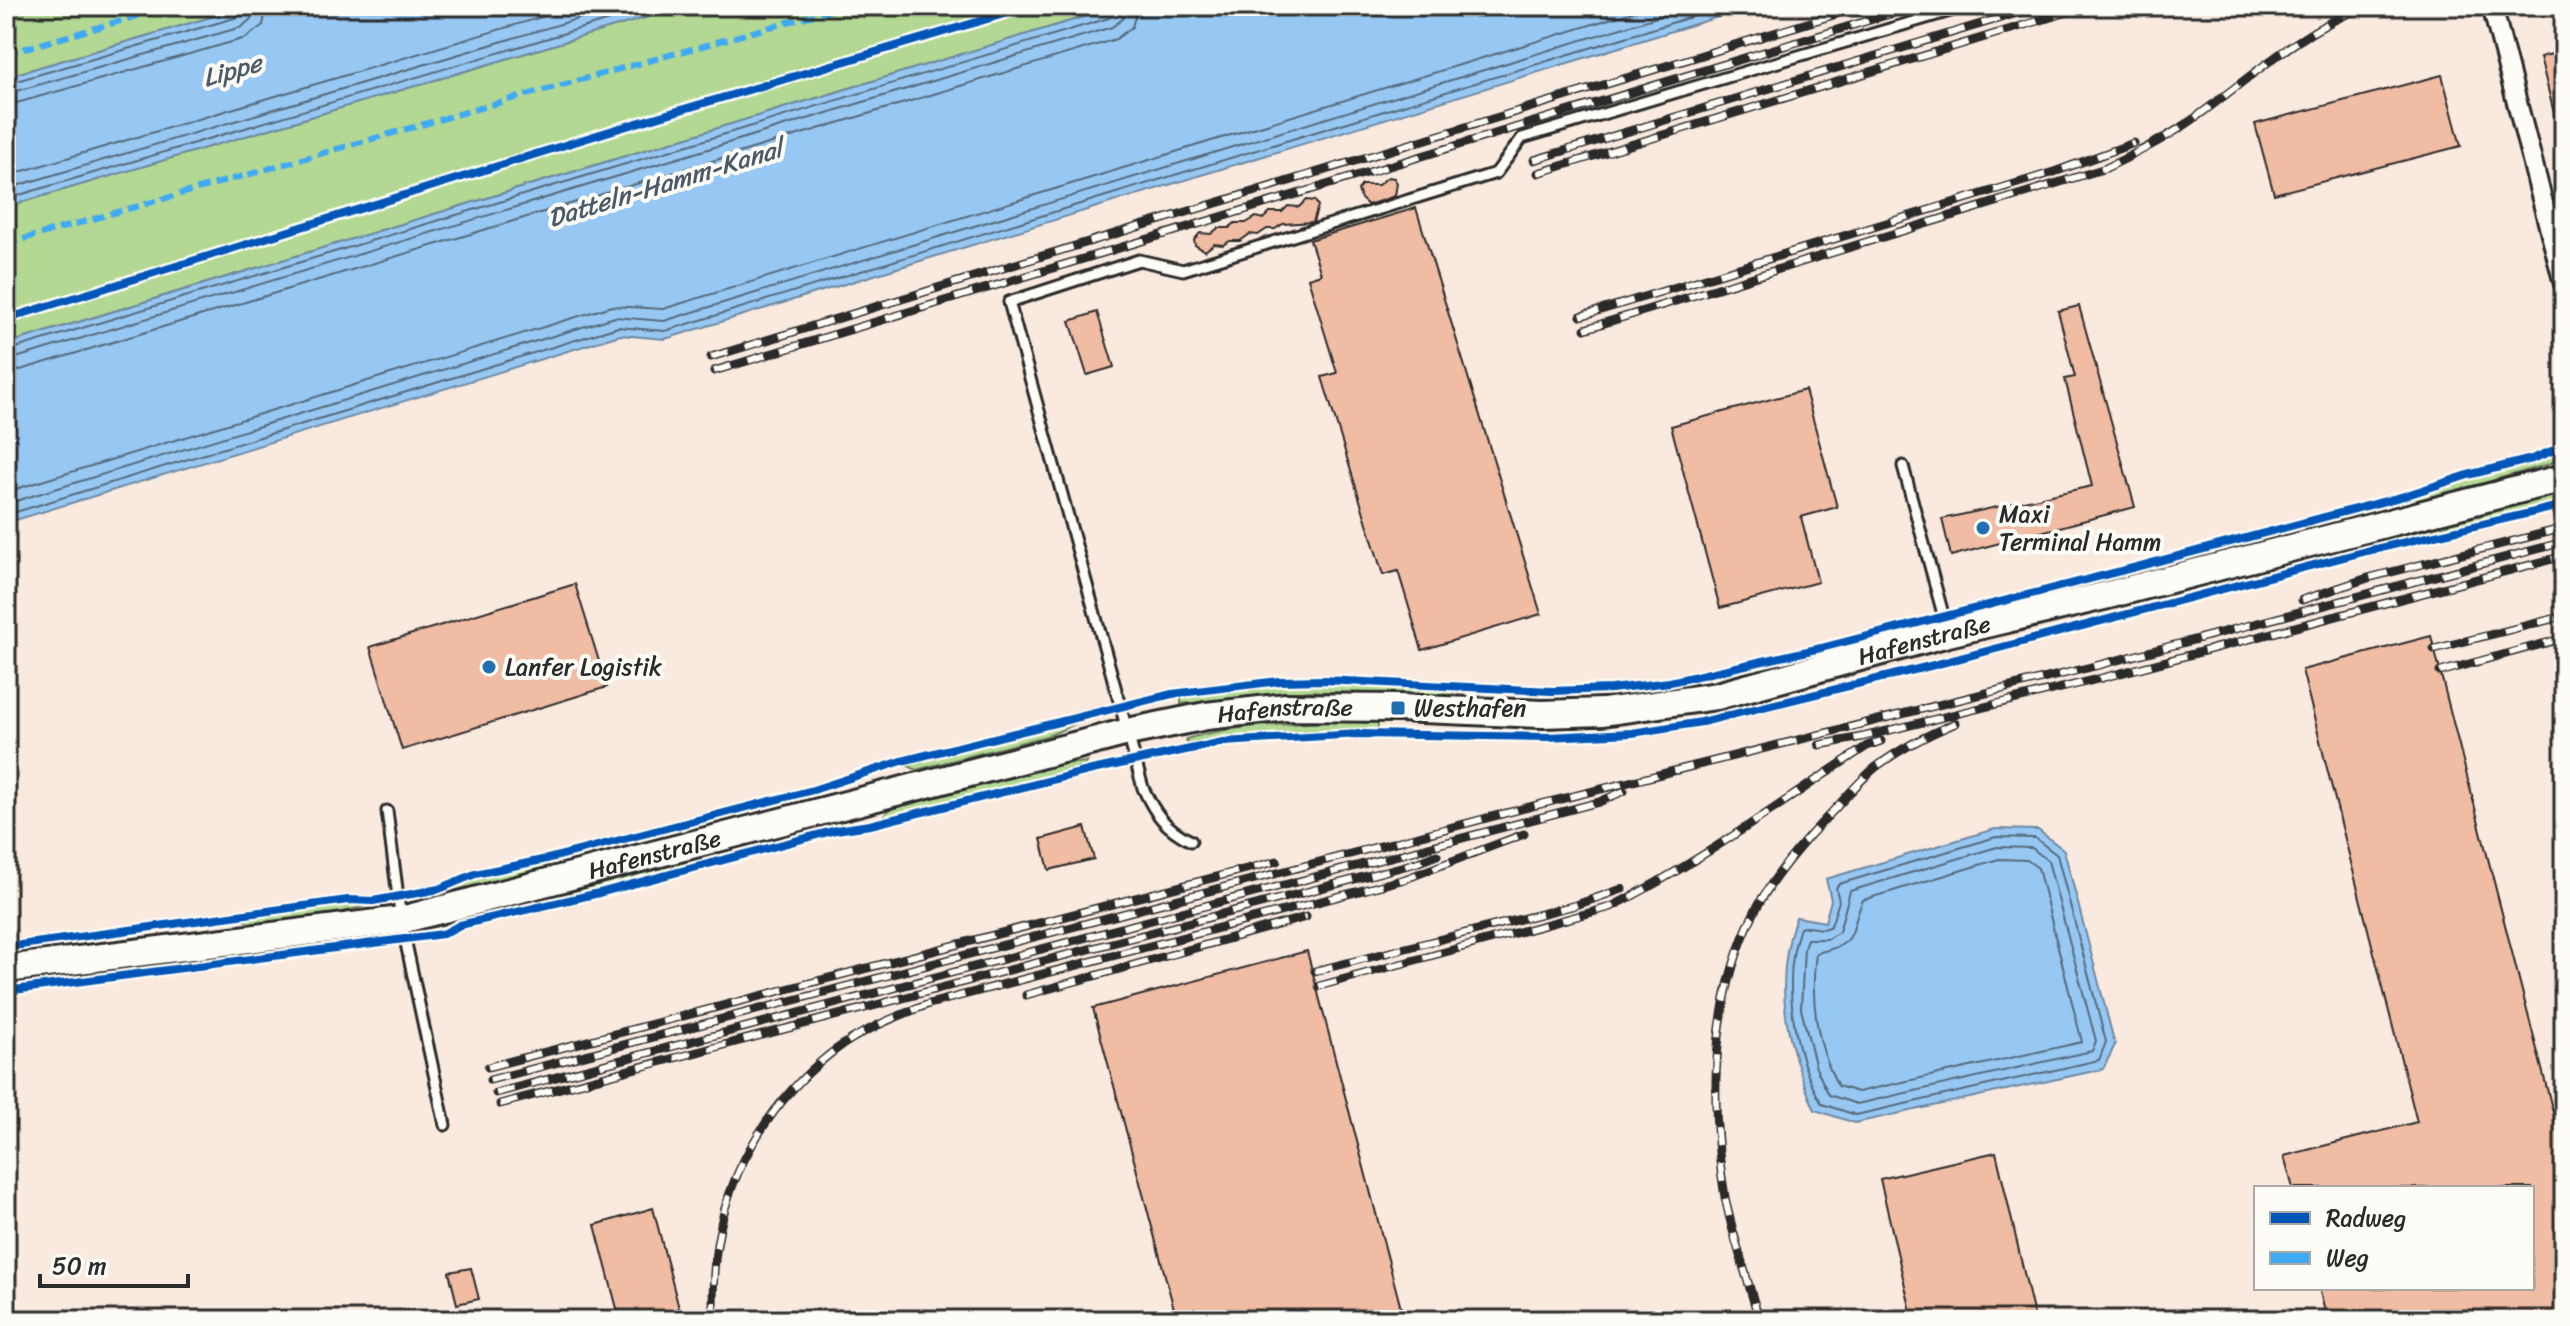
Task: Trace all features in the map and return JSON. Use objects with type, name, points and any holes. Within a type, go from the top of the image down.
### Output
[{"type":"street","points":[[2492,6],[2564,284]]},
{"type":"street","name":"Hafenstraße","points":[[6,969],[401,920],[1128,732],[1206,716],[1286,707],[1383,707],[1542,714],[1603,712],[1663,705],[1754,687],[1948,633],[2564,478]]},
{"type":"lane","points":[[1191,841],[1167,827],[1152,808],[1137,769],[1009,302],[1139,260],[1183,270],[1496,173],[1522,138],[1967,6]]},
{"type":"lane","points":[[1903,466],[1948,633]]},
{"type":"lane","points":[[387,811],[401,920],[445,1125]]},
{"type":"shaded area","points":[[1754,6],[2564,6],[2564,1320],[6,1320],[6,523],[620,335],[665,339]]},
{"type":"green space","points":[[6,6],[249,6],[6,77]]},
{"type":"green space","points":[[685,6],[1120,6],[6,344],[6,207]]},
{"type":"green space","points":[[2564,450],[2564,456],[2549,464],[2368,517],[2359,511]]},
{"type":"green space","points":[[2564,493],[2564,501],[2367,547],[2372,538]]},
{"type":"green space","points":[[1310,683],[1456,691],[1447,699],[1310,691],[1181,704],[1181,697]]},
{"type":"green space","points":[[1077,721],[1050,735],[916,770],[905,764]]},
{"type":"green space","points":[[1378,722],[1378,729],[1240,737],[1190,746],[1186,739],[1238,728]]},
{"type":"green space","points":[[1087,762],[1084,766],[883,818],[889,809],[1064,764]]},
{"type":"green space","points":[[695,855],[705,861],[558,897],[626,874]]},
{"type":"green space","points":[[551,861],[545,871],[465,890],[445,891],[471,880]]},
{"type":"green space","points":[[351,904],[362,907],[322,917],[252,926],[243,919]]},
{"type":"water","name":"Lippe","points":[[249,6],[685,6],[6,207],[6,77]]},
{"type":"water","name":"Datteln-Hamm-Kanal","points":[[1120,6],[1754,6],[665,339],[620,335],[6,523],[6,344]]},
{"type":"water","points":[[1995,829],[2038,830],[2064,850],[2115,1045],[2103,1069],[1855,1123],[1815,1110],[1797,1063],[1786,1015],[1785,967],[1796,917],[1825,922],[1831,900],[1826,879]]},
{"type":"building","points":[[2560,52],[2561,57],[2564,56],[2564,128],[2558,129],[2540,57]]},
{"type":"building","points":[[2442,75],[2461,146],[2274,194],[2255,124]]},
{"type":"building","points":[[1388,177],[1394,178],[1397,183],[1395,196],[1368,205],[1361,199],[1358,190],[1362,185],[1378,185]]},
{"type":"building","points":[[1306,200],[1315,201],[1318,206],[1313,222],[1283,224],[1258,235],[1250,234],[1240,241],[1214,244],[1205,251],[1195,245],[1194,240],[1200,233],[1211,234],[1218,228],[1229,228],[1256,217],[1263,219],[1270,212],[1282,212],[1288,206],[1299,207]]},
{"type":"building","points":[[1416,208],[1541,614],[1422,650],[1398,571],[1383,575],[1322,377],[1337,373],[1308,278],[1321,274],[1310,240]]},
{"type":"building","points":[[2079,306],[2135,507],[1951,556],[1942,519],[2092,486],[2065,379],[2075,377],[2058,311]]},
{"type":"building","points":[[1097,312],[1114,367],[1087,375],[1070,321]]},
{"type":"building","points":[[1805,390],[1837,507],[1801,517],[1818,582],[1720,608],[1671,426]]},
{"type":"building","name":"Lanfer Logistik","points":[[575,584],[607,687],[402,750],[370,647]]},
{"type":"building","points":[[2431,636],[2564,1155],[2564,1320],[2327,1320],[2320,1290],[2534,1290],[2534,1186],[2292,1186],[2284,1156],[2417,1122],[2302,670]]},
{"type":"building","points":[[1085,827],[1094,859],[1049,870],[1041,839]]},
{"type":"building","points":[[1307,951],[1404,1320],[1177,1320],[1093,1008]]},
{"type":"building","points":[[1996,1152],[2035,1320],[1913,1320],[1880,1179]]},
{"type":"building","points":[[653,1208],[682,1320],[620,1320],[595,1225]]},
{"type":"building","points":[[471,1268],[479,1299],[457,1304],[449,1272]]},
{"type":"railway","points":[[711,357],[1863,6]]},
{"type":"railway","points":[[714,371],[1916,6]]},
{"type":"railway","points":[[1534,160],[2040,6]]},
{"type":"railway","points":[[1538,173],[2087,6]]},
{"type":"railway","points":[[1585,329],[2106,168],[2182,127],[2297,42],[2366,6]]},
{"type":"railway","points":[[1581,316],[2054,172],[2134,143]]},
{"type":"railway","points":[[2302,600],[2368,578],[2564,528]]},
{"type":"railway","points":[[490,1080],[1525,808],[2095,666],[2564,542]]},
{"type":"railway","points":[[1819,745],[2098,679],[2564,556]]},
{"type":"railway","points":[[2434,649],[2564,616]]},
{"type":"railway","points":[[2440,672],[2564,638]]},
{"type":"railway","points":[[1759,1320],[1728,1212],[1717,1124],[1716,1088],[1722,1015],[1740,944],[1762,898],[1779,873],[1858,784],[1895,754],[1956,723]]},
{"type":"railway","points":[[1319,986],[1611,907],[1709,851],[1867,746],[1881,741]]},
{"type":"railway","points":[[496,1093],[1599,802],[1624,791]]},
{"type":"railway","points":[[713,1320],[714,1266],[719,1234],[725,1208],[745,1157],[791,1091],[810,1071],[853,1038],[929,1004],[1405,879],[1524,834]]},
{"type":"railway","points":[[500,1104],[1437,855]]},
{"type":"railway","points":[[488,1067],[1277,861]]},
{"type":"railway","points":[[1315,971],[1576,905],[1622,889]]},
{"type":"railway","points":[[1026,995],[1306,917]]},
{"type":"marked path","points":[[6,54],[172,6]]},
{"type":"marked path","points":[[6,244],[846,6]]},
{"type":"cycle path","points":[[6,319],[610,131],[1031,6]]},
{"type":"cycle path","points":[[6,947],[348,900],[373,901],[439,889],[475,874],[547,859],[813,790],[902,761],[1172,694],[1279,681],[1324,680],[1552,691],[1611,689],[1670,682],[1821,648],[2140,566],[2404,496],[2468,475],[2532,459],[2564,446]]},
{"type":"cycle path","points":[[6,991],[443,934],[460,925],[599,893],[836,830],[870,825],[1092,770],[1223,742],[1359,734],[1548,737],[1632,733],[1702,722],[1934,665],[2367,551],[2564,505]]},
{"type":"place","name":"Maxi Terminal Hamm","points":[[1983,528]]},
{"type":"place","name":"Lanfer Logistik","points":[[489,667]]},
{"type":"place","name":"Westhafen","points":[[1398,708]]}]
